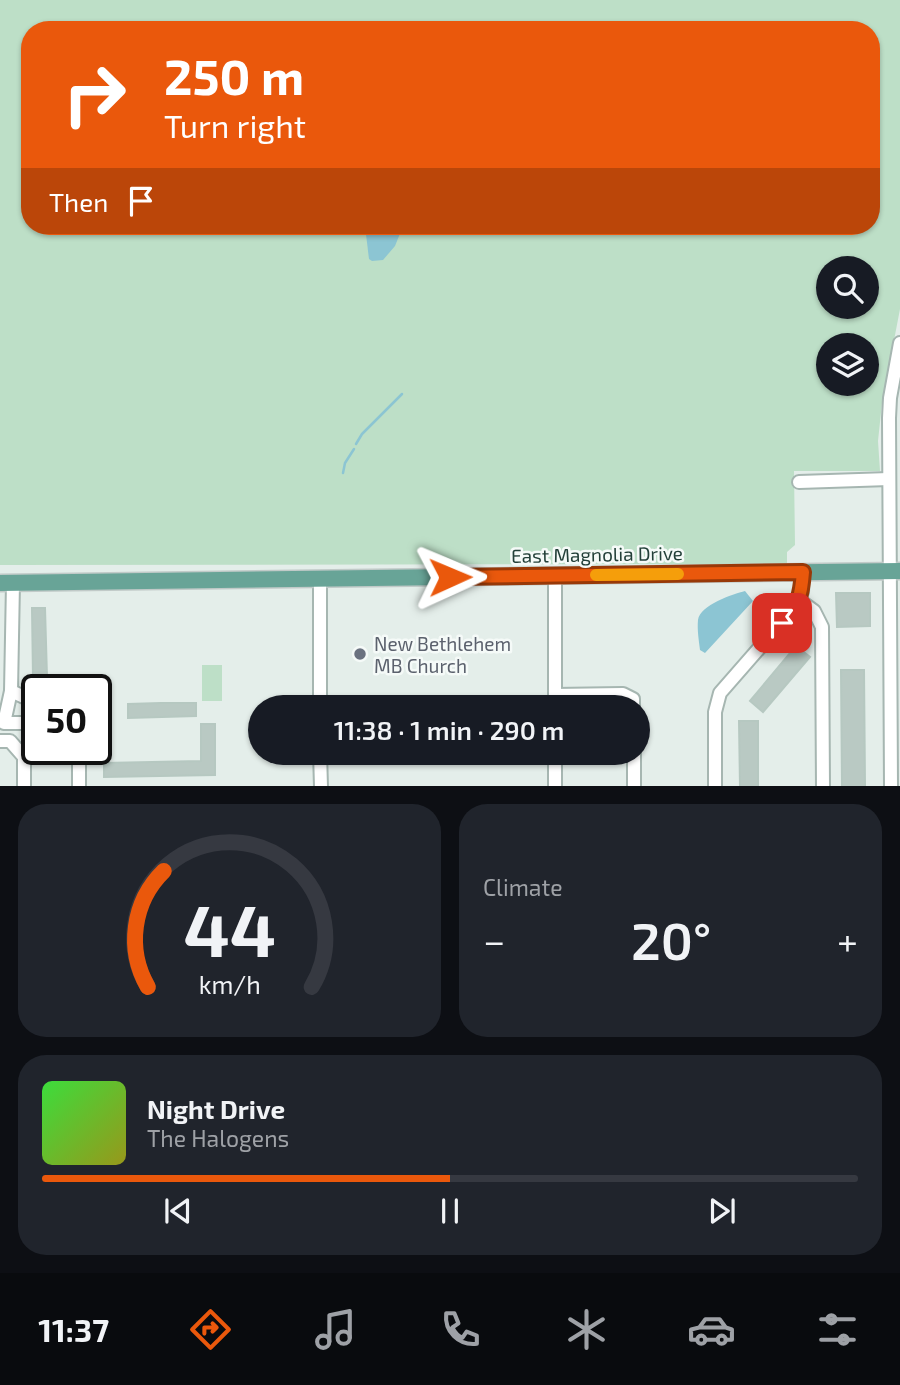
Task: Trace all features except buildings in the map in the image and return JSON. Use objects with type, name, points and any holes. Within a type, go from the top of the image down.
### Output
[{"type":"main road","name":"East Magnolia Drive","points":[[7,583],[895,571]]},
{"type":"street","points":[[891,786],[895,571],[889,479],[890,398],[900,343]]},
{"type":"street","points":[[799,482],[889,479]]},
{"type":"street","points":[[715,786],[715,712],[720,693],[797,606],[802,592],[803,572]]},
{"type":"street","points":[[555,575],[555,695]]},
{"type":"street","points":[[320,578],[320,695]]},
{"type":"street","points":[[7,583],[11,691],[4,723],[21,723]]},
{"type":"street","points":[[799,600],[814,611],[822,628],[823,786]]},
{"type":"street","points":[[11,691],[21,696]]},
{"type":"street","points":[[0,741],[10,741],[24,757],[24,786]]},
{"type":"street","points":[[79,765],[79,786]]},
{"type":"street","points":[[320,765],[321,786]]},
{"type":"street","points":[[555,765],[555,786]]},
{"type":"street","points":[[634,765],[634,786]]},
{"type":"green space","points":[[0,0],[900,0],[900,309],[882,403],[878,441],[880,471],[794,471],[795,545],[787,552],[787,564],[0,565]]},
{"type":"green space","points":[[202,665],[222,665],[222,701],[202,701]]},
{"type":"water","points":[[366,235],[399,235],[395,246],[383,260],[369,259]]},
{"type":"water","points":[[745,591],[753,601],[705,653],[700,650],[700,615],[718,601]]},
{"type":"waterway","points":[[356,444],[362,434],[402,394]]},
{"type":"waterway","points":[[343,473],[345,463],[354,449]]},
{"type":"slow traffic","points":[[596,575],[678,574]]},
{"type":"place","name":"New Bethlehem MB Church","points":[[360,654]]},
{"type":"route","points":[[450,577],[803,572],[802,592],[797,606],[782,623]]}]
